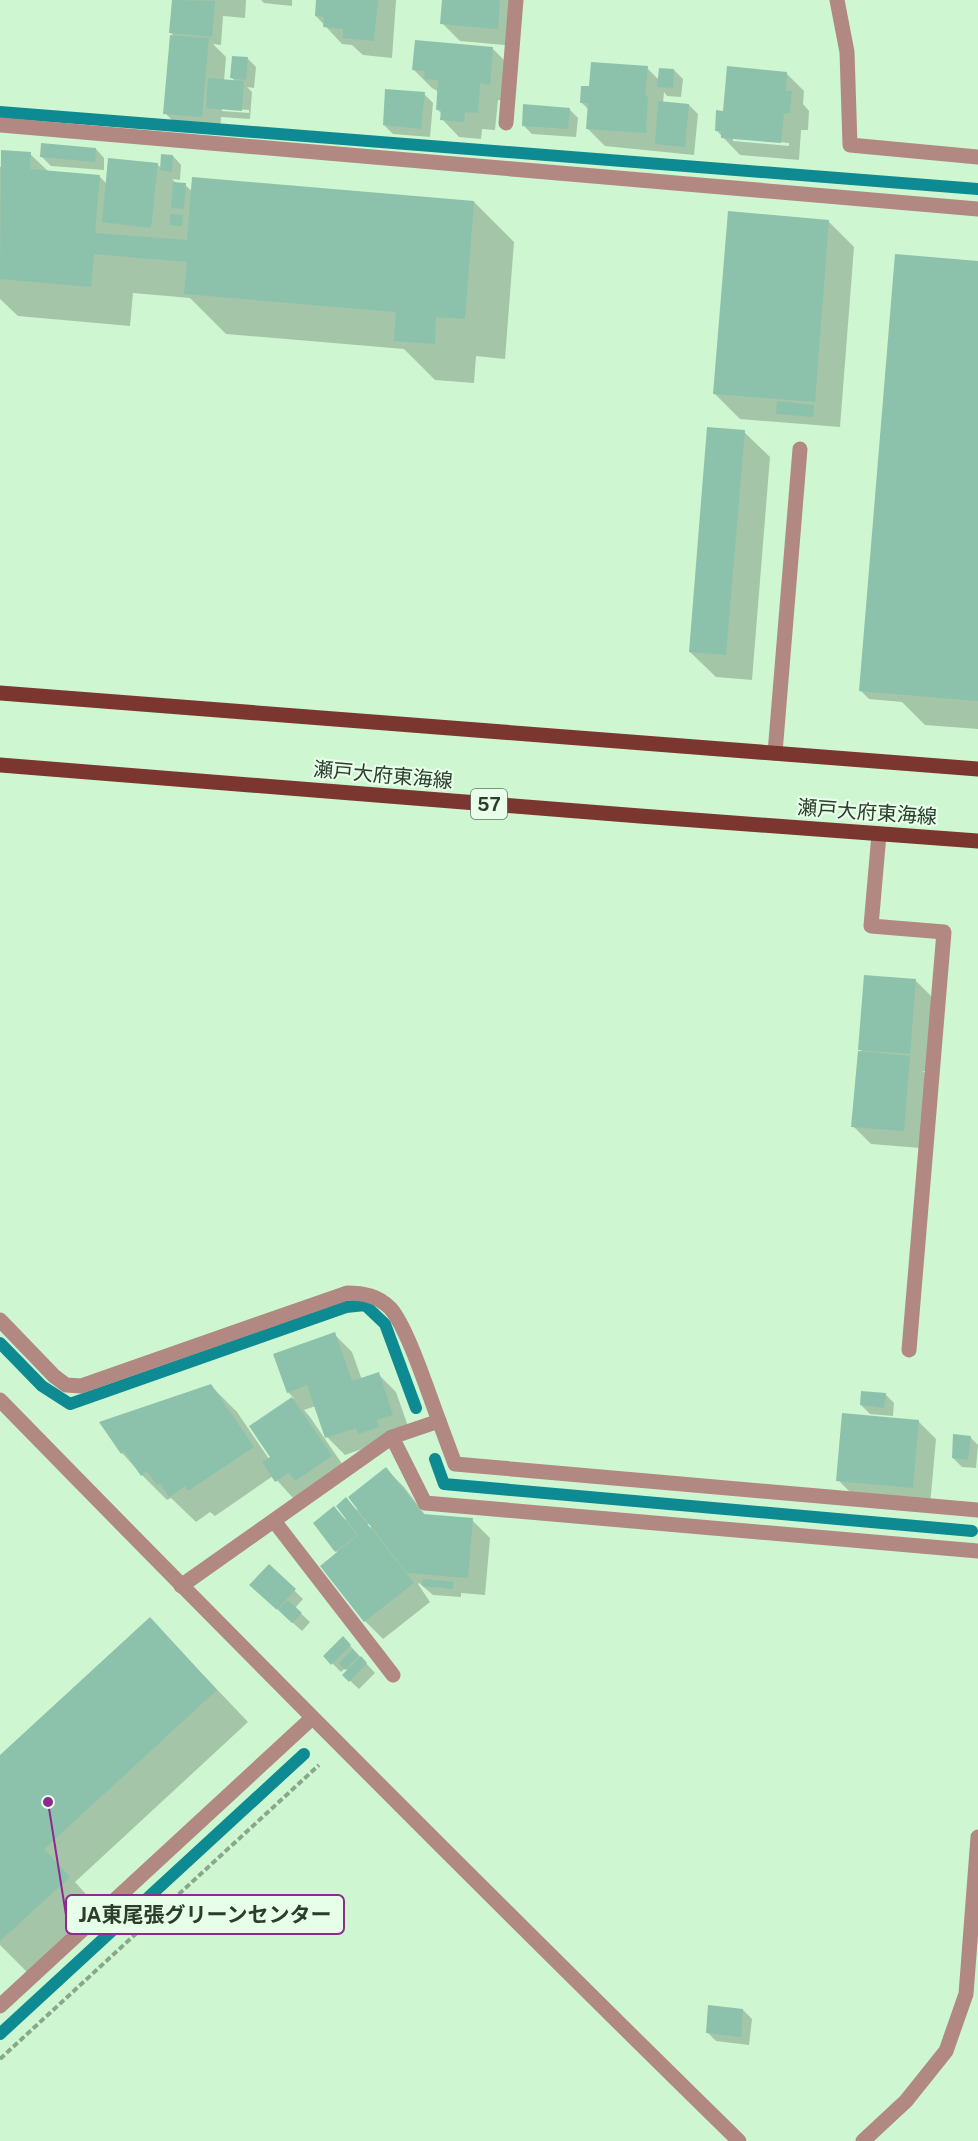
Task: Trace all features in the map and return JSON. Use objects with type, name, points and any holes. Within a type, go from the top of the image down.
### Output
[{"type":"main road","points":[[0,693],[978,769]]},
{"type":"main road","name":"瀬戸大府東海線","points":[[0,765],[978,841]]},
{"type":"street","points":[[506,123],[516,0]]},
{"type":"street","points":[[837,0],[847,52],[850,145],[978,157]]},
{"type":"street","points":[[0,126],[978,209]]},
{"type":"street","points":[[776,753],[800,449]]},
{"type":"street","points":[[879,834],[871,926],[944,932],[909,1350]]},
{"type":"street","points":[[0,1320],[54,1376],[66,1385],[81,1386],[347,1293],[362,1293],[376,1298],[391,1310],[404,1330],[455,1464],[978,1510]]},
{"type":"street","points":[[0,1400],[339,1746],[739,2141]]},
{"type":"street","points":[[181,1586],[392,1437],[439,1421]]},
{"type":"street","points":[[392,1437],[425,1503],[978,1551]]},
{"type":"street","points":[[274,1521],[393,1675]]},
{"type":"street","points":[[0,2006],[312,1718]]},
{"type":"street","points":[[863,2141],[906,2101],[946,2051],[966,1994],[978,1837]]},
{"type":"path","points":[[0,2059],[339,1746]]},
{"type":"building","points":[[172,0],[215,1],[212,37],[169,33]]},
{"type":"building","points":[[316,0],[378,0],[374,41],[343,38],[343,29],[323,27],[324,17],[315,16]]},
{"type":"building","points":[[442,0],[500,0],[498,29],[440,24]]},
{"type":"building","points":[[170,35],[209,38],[202,117],[163,114]]},
{"type":"building","points":[[415,40],[493,47],[490,85],[480,83],[478,113],[465,112],[464,122],[440,120],[441,110],[436,110],[438,80],[424,79],[425,71],[412,70]]},
{"type":"building","points":[[232,56],[248,57],[246,80],[230,78]]},
{"type":"building","points":[[591,62],[648,66],[645,96],[648,96],[646,133],[586,129],[588,103],[580,103],[581,86],[589,86]]},
{"type":"building","points":[[727,66],[787,72],[786,91],[792,91],[790,113],[784,113],[781,143],[721,138],[721,131],[715,131],[716,110],[723,111]]},
{"type":"building","points":[[659,68],[674,69],[673,88],[657,87]]},
{"type":"building","points":[[208,78],[244,81],[242,111],[206,108]]},
{"type":"building","points":[[385,89],[425,92],[421,129],[383,125]]},
{"type":"building","points":[[658,101],[689,104],[685,147],[655,144]]},
{"type":"building","points":[[523,104],[570,108],[568,129],[522,126]]},
{"type":"building","points":[[41,143],[96,148],[95,162],[40,157]]},
{"type":"building","points":[[1,150],[31,152],[30,169],[100,175],[95,233],[187,240],[192,177],[474,201],[465,319],[436,317],[435,344],[394,341],[396,312],[184,294],[187,262],[94,254],[91,287],[0,279]]},
{"type":"building","points":[[161,154],[173,155],[172,172],[160,170]]},
{"type":"building","points":[[108,158],[158,163],[151,228],[102,222]]},
{"type":"building","points":[[173,182],[186,183],[184,209],[171,208]]},
{"type":"building","points":[[728,211],[829,220],[815,402],[713,394]]},
{"type":"building","points":[[170,214],[183,215],[182,226],[170,225]]},
{"type":"building","points":[[895,254],[978,261],[978,701],[859,691]]},
{"type":"building","points":[[777,401],[814,405],[813,417],[776,414]]},
{"type":"building","points":[[707,427],[745,430],[726,655],[689,652]]},
{"type":"building","points":[[864,975],[916,979],[910,1054],[858,1050]]},
{"type":"building","points":[[858,1051],[910,1056],[904,1131],[851,1127]]},
{"type":"building","points":[[335,1332],[352,1381],[379,1372],[393,1415],[377,1420],[379,1427],[358,1434],[356,1428],[325,1438],[307,1385],[287,1393],[273,1354]]},
{"type":"building","points":[[211,1384],[254,1447],[188,1491],[185,1486],[169,1497],[160,1483],[157,1485],[147,1471],[141,1476],[124,1451],[121,1454],[99,1422]]},
{"type":"building","points":[[861,1391],[886,1393],[884,1408],[860,1405]]},
{"type":"building","points":[[292,1397],[332,1456],[295,1481],[289,1473],[275,1482],[262,1462],[270,1457],[249,1426]]},
{"type":"building","points":[[842,1413],[919,1420],[913,1488],[836,1481]]},
{"type":"building","points":[[953,1434],[971,1436],[968,1460],[952,1458]]},
{"type":"building","points":[[386,1467],[423,1514],[473,1518],[468,1578],[407,1573],[348,1497]]},
{"type":"building","points":[[346,1497],[414,1583],[364,1622],[320,1566],[358,1535],[336,1506]]},
{"type":"building","points":[[334,1506],[357,1535],[335,1552],[313,1523]]},
{"type":"building","points":[[269,1564],[296,1589],[277,1610],[249,1585]]},
{"type":"building","points":[[423,1579],[453,1582],[453,1589],[422,1586]]},
{"type":"building","points":[[288,1600],[302,1613],[292,1623],[278,1610]]},
{"type":"building","points":[[150,1617],[217,1690],[44,1849],[70,1877],[0,1941],[0,1755]]},
{"type":"building","points":[[343,1636],[351,1645],[331,1665],[323,1656]]},
{"type":"building","points":[[353,1649],[359,1656],[345,1670],[339,1663]]},
{"type":"building","points":[[361,1656],[367,1663],[349,1682],[342,1675]]},
{"type":"building","points":[[708,2005],[743,2009],[741,2037],[706,2033]]},
{"type":"waterway","points":[[0,112],[978,189]]},
{"type":"waterway","points":[[0,1343],[42,1386],[70,1404],[346,1307],[365,1305],[385,1324],[416,1408]]},
{"type":"waterway","points":[[435,1459],[444,1484],[972,1531]]},
{"type":"waterway","points":[[0,2034],[304,1754]]},
{"type":"place","name":"JA東尾張グリーンセンター","points":[[48,1802]]}]
